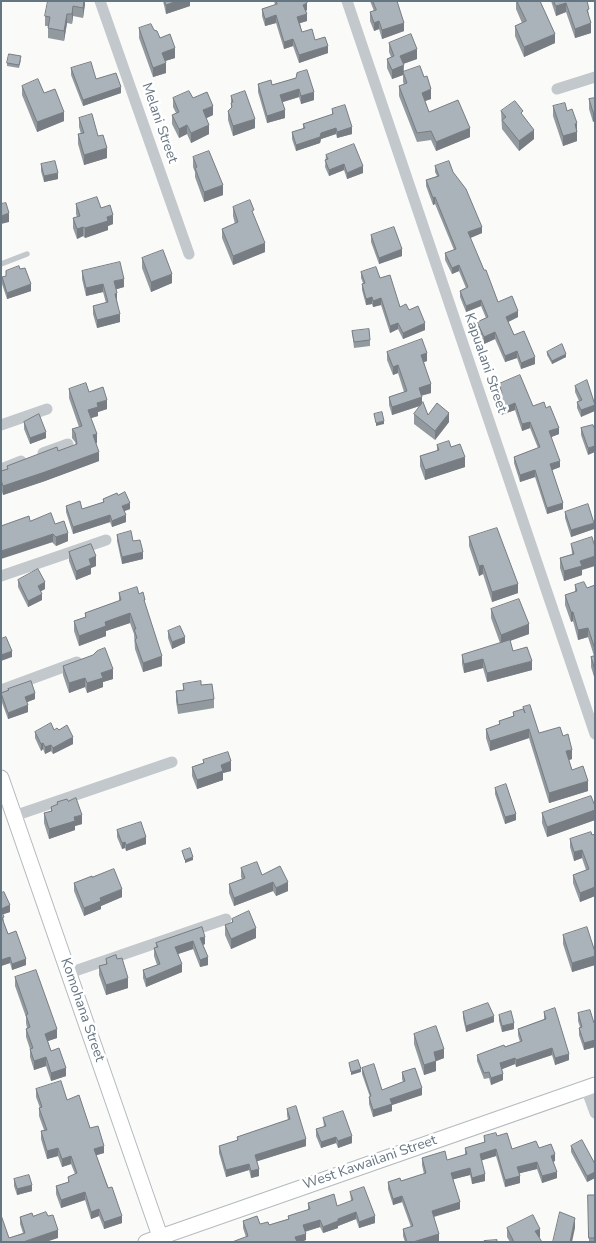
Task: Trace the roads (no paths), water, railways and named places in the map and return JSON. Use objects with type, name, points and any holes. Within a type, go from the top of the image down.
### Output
[{"type":"street","name":"Melani Street","points":[[100,1],[189,254]]},
{"type":"street","name":"Kapualani Street","points":[[347,1],[595,734]]},
{"type":"street","points":[[558,89],[595,77]]},
{"type":"street","points":[[1,425],[47,409]]},
{"type":"street","points":[[1,469],[68,444]]},
{"type":"street","points":[[1,576],[106,540]]},
{"type":"street","points":[[1,690],[90,658]]},
{"type":"street","points":[[14,816],[172,762]]},
{"type":"street","name":"Komohana Street","points":[[1,778],[162,1239]]},
{"type":"street","points":[[69,973],[226,919]]},
{"type":"street","points":[[590,1086],[595,1112]]},
{"type":"street","name":"West Kawailani Street","points":[[146,1242],[162,1239],[590,1086]]},
{"type":"lane","points":[[1,264],[27,254]]}]
